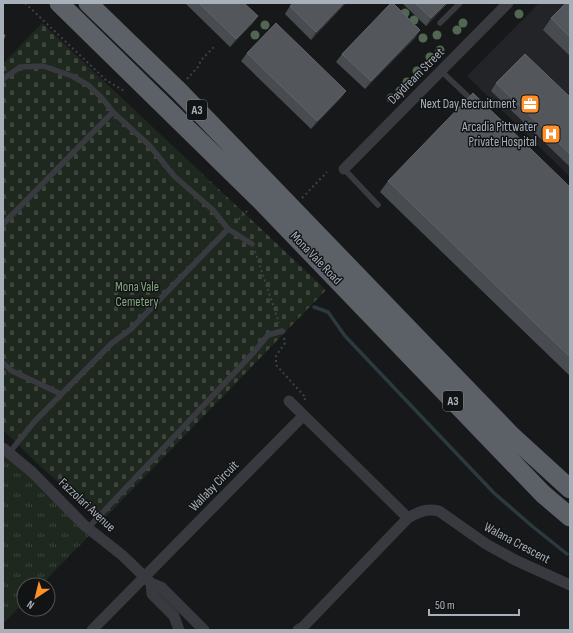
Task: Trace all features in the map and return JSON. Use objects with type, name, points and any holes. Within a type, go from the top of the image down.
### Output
[{"type":"highway","name":"Mona Vale Road","points":[[59,3],[261,201],[543,494],[570,517]]},
{"type":"highway","name":"Mona Vale Road","points":[[88,3],[179,91],[512,436],[570,489]]},
{"type":"street","name":"Daydream Street","points":[[344,169],[508,3]]},
{"type":"street","points":[[288,401],[408,518],[303,627],[298,630]]},
{"type":"street","name":"Wallaby Circuit","points":[[92,630],[148,580],[301,414]]},
{"type":"street","name":"Fazzolari Avenue","points":[[6,451],[32,472],[88,528],[122,555],[148,580],[161,587],[204,630]]},
{"type":"street","name":"Walana Crescent","points":[[408,518],[418,512],[433,510],[445,515],[492,548],[570,586]]},
{"type":"street","name":"Fazzolari Avenue","points":[[148,580],[152,594],[174,616],[179,630]]},
{"type":"lane","points":[[440,23],[460,3]]},
{"type":"lane","points":[[3,78],[20,67],[43,66],[72,76],[88,85],[101,97],[113,112],[150,146],[174,176],[213,210],[228,229],[252,244]]},
{"type":"lane","points":[[441,71],[480,109]]},
{"type":"lane","points":[[3,224],[113,112]]},
{"type":"lane","points":[[344,169],[378,205]]},
{"type":"lane","points":[[6,451],[112,343],[131,329],[228,229]]},
{"type":"lane","points":[[88,528],[102,511],[254,352],[268,335],[282,331]]},
{"type":"lane","points":[[3,363],[12,371],[61,394]]},
{"type":"path","points":[[25,3],[106,80],[132,95]]},
{"type":"path","points":[[185,82],[198,67],[201,60],[215,46]]},
{"type":"path","points":[[300,200],[326,172]]},
{"type":"path","points":[[228,229],[250,208],[247,204]]},
{"type":"path","points":[[252,244],[285,343],[276,356],[276,365],[306,398],[301,414]]},
{"type":"shaded area","points":[[539,3],[570,3],[570,177],[467,76]]},
{"type":"green space","name":"Mona Vale Cemetery","points":[[42,23],[326,290],[102,521],[41,467],[3,430],[3,64]]},
{"type":"green space","points":[[3,451],[89,536],[49,577],[16,577],[16,610],[3,624]]},
{"type":"building","points":[[199,3],[244,3],[258,16],[236,39]]},
{"type":"building","points":[[294,3],[344,3],[316,32],[290,6]]},
{"type":"building","points":[[391,3],[393,3],[420,30],[371,81],[342,54]]},
{"type":"building","points":[[415,3],[446,3],[431,18]]},
{"type":"building","points":[[566,3],[570,3],[570,37],[551,18]]},
{"type":"building","points":[[276,23],[346,91],[317,121],[247,53]]},
{"type":"building","points":[[525,54],[570,97],[570,154],[496,83]]},
{"type":"building","points":[[473,93],[570,187],[570,357],[388,181]]},
{"type":"waterway","points":[[314,307],[328,312],[345,336],[494,493],[567,554]]},
{"type":"place","name":"Next Day Recruitment","points":[[530,104]]},
{"type":"place","name":"Arcadia Pittwater Private Hospital","points":[[551,134]]}]
